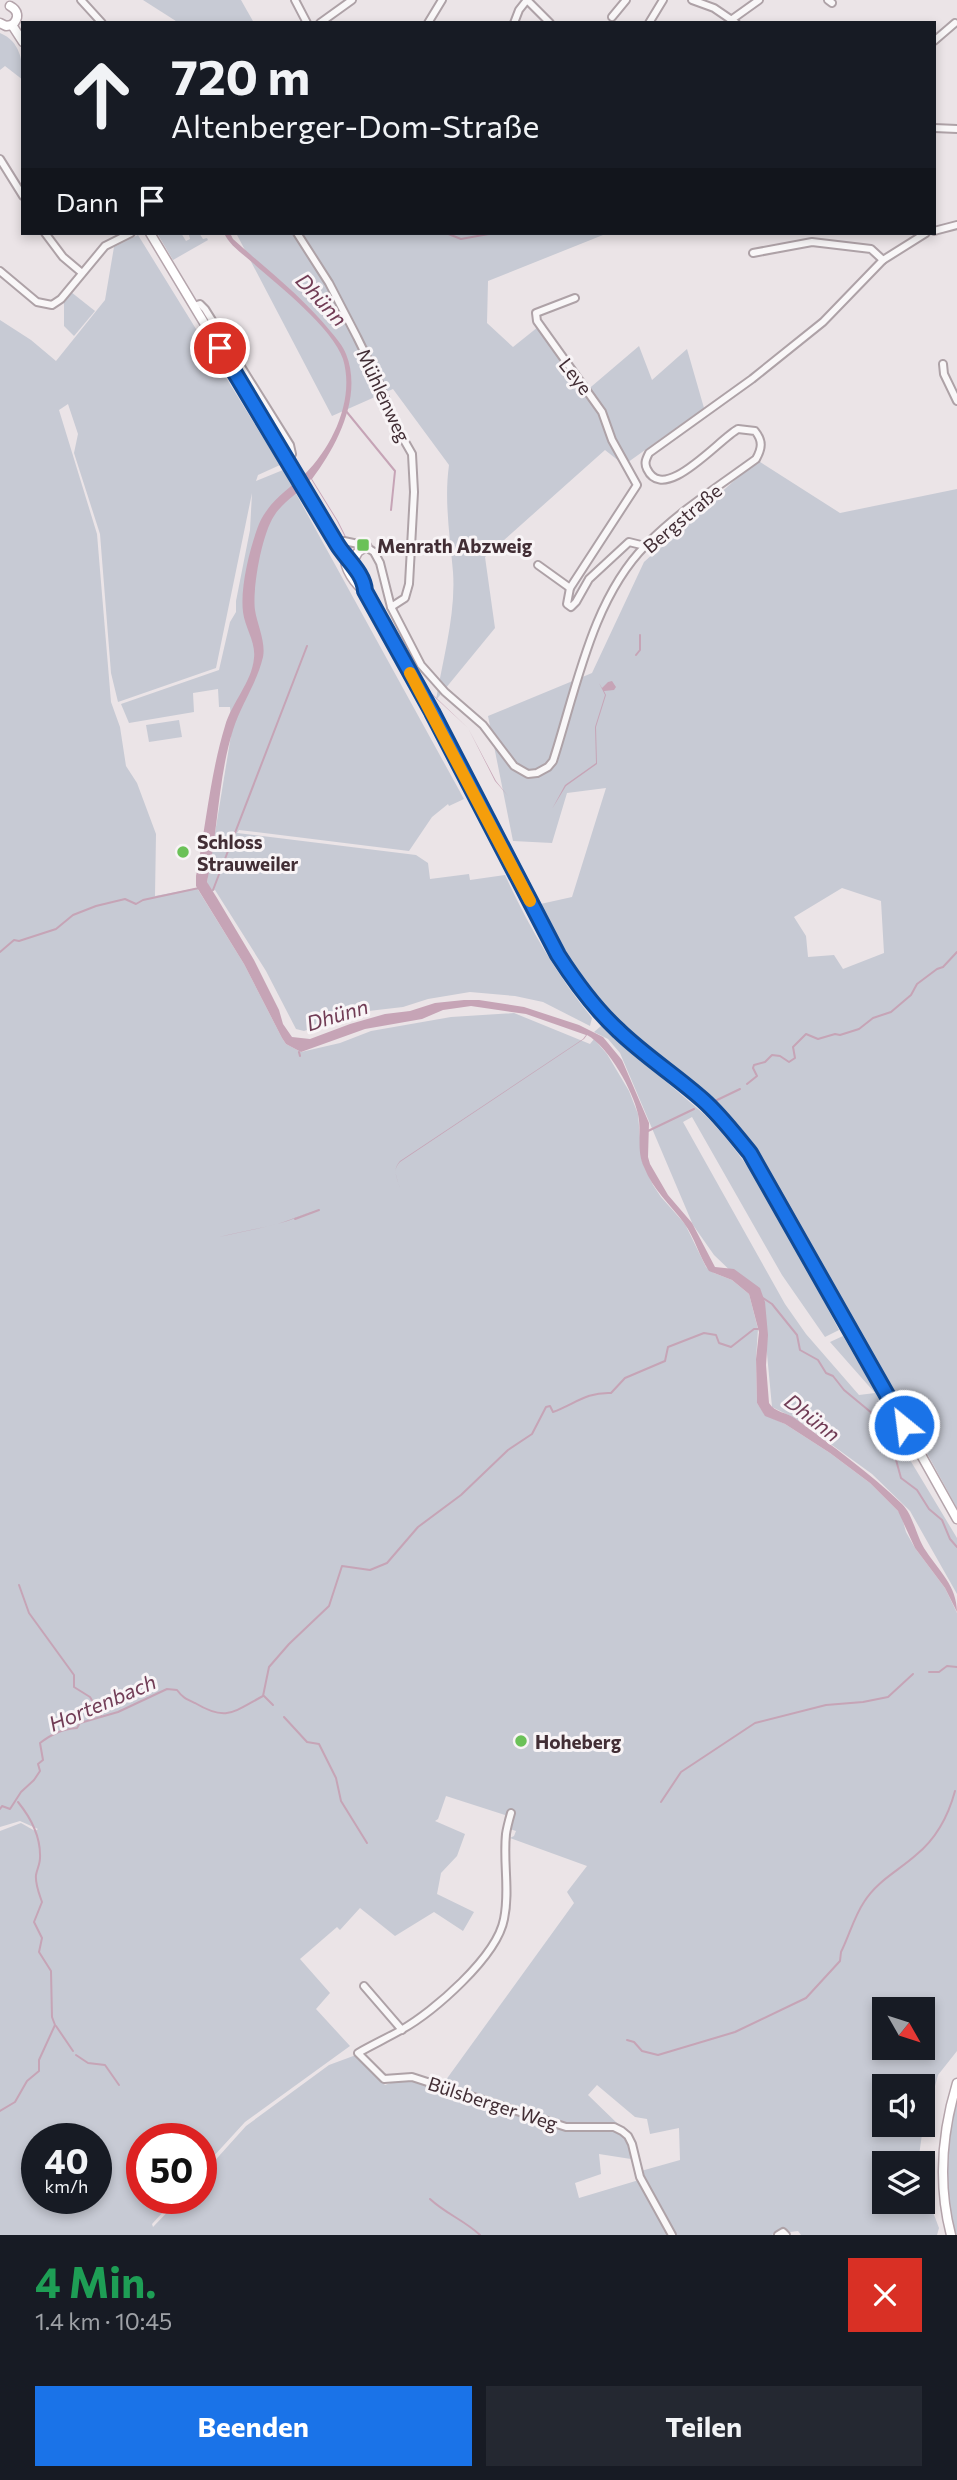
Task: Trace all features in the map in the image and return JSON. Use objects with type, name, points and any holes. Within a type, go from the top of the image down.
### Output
[{"type":"main road","points":[[0,8],[10,3],[17,14],[12,25],[4,26],[0,23]]},
{"type":"main road","points":[[12,25],[21,39]]},
{"type":"main road","points":[[151,235],[337,544],[365,584],[365,591],[432,712],[558,955],[594,1006],[619,1032],[705,1102],[729,1126],[750,1153],[789,1217],[957,1520]]},
{"type":"main road","points":[[352,564],[358,552],[367,546]]},
{"type":"main road","points":[[345,556],[346,567],[359,588],[365,591]]},
{"type":"main road","points":[[951,2235],[944,2197],[943,2168],[949,2113],[957,2083]]},
{"type":"street","points":[[81,0],[100,21]]},
{"type":"street","points":[[295,0],[306,21]]},
{"type":"street","points":[[323,21],[352,0]]},
{"type":"street","points":[[429,21],[442,0]]},
{"type":"street","points":[[515,21],[527,0],[548,21]]},
{"type":"street","points":[[612,17],[626,0]]},
{"type":"street","points":[[650,21],[663,0]]},
{"type":"street","points":[[692,0],[713,8],[734,21],[758,0]]},
{"type":"street","points":[[936,39],[955,23]]},
{"type":"street","points":[[936,128],[957,129]]},
{"type":"street","points":[[0,159],[21,193]]},
{"type":"street","points":[[936,230],[957,225]]},
{"type":"street","points":[[46,235],[63,257],[82,273]]},
{"type":"street","points":[[0,271],[37,302],[49,306],[61,299],[105,246],[127,235]]},
{"type":"street","name":"Mühlenweg","points":[[298,235],[329,283],[378,380],[396,426],[412,454],[414,492],[409,584],[405,598],[391,607]]},
{"type":"street","name":"Bergstraße","points":[[367,546],[380,563],[391,607],[412,651],[432,679],[483,725],[514,766],[528,774],[548,767],[553,761],[599,617],[619,580],[645,545],[675,518],[756,459],[762,446],[760,436],[755,431],[738,429],[679,476],[662,481],[655,478],[646,467],[645,460],[649,453],[752,379],[823,322],[883,260],[919,235]]},
{"type":"street","points":[[753,253],[812,242],[871,249],[883,260]]},
{"type":"street","name":"Leye","points":[[570,588],[637,485],[635,477],[612,440],[602,412],[537,321],[536,313],[575,298]]},
{"type":"street","points":[[943,364],[944,374],[957,401]]},
{"type":"street","points":[[337,544],[344,541],[367,546]]},
{"type":"street","points":[[538,565],[570,588],[567,604],[571,607],[589,579],[616,552],[629,542],[645,545]]},
{"type":"street","name":"Bülsberger Weg","points":[[511,1813],[506,1834],[507,1902],[504,1923],[496,1941],[480,1964],[432,2009],[402,2030],[358,2053],[384,2079],[412,2077],[566,2127],[614,2127],[622,2131],[632,2144],[640,2177],[672,2235]]},
{"type":"street","points":[[364,1986],[402,2030]]},
{"type":"street","points":[[778,2235],[783,2232],[786,2235]]},
{"type":"shaded area","points":[[143,0],[241,0],[253,21],[176,21]]},
{"type":"shaded area","points":[[0,33],[12,41],[19,52],[21,78],[5,66],[0,70]]},
{"type":"shaded area","points":[[138,235],[280,465],[258,475],[256,481],[283,470],[464,799],[449,806],[448,804],[432,817],[409,851],[239,830],[237,833],[416,855],[428,863],[430,879],[469,874],[470,880],[505,875],[544,950],[592,1018],[590,1026],[543,1002],[515,996],[470,992],[428,999],[403,1007],[360,1012],[304,1031],[296,1029],[266,971],[215,890],[211,892],[207,882],[232,729],[230,707],[219,707],[218,689],[193,693],[194,712],[129,723],[121,704],[219,670],[230,622],[236,612],[250,530],[252,493],[216,668],[118,702],[111,673],[100,534],[74,453],[78,434],[68,404],[59,410],[97,534],[111,702],[120,727],[126,766],[137,783],[156,834],[155,896],[197,888],[244,964],[282,1038],[286,1044],[301,1052],[340,1043],[371,1031],[451,1017],[514,1013],[590,1044],[594,1039],[607,1054],[629,1091],[638,1114],[642,1161],[653,1185],[685,1224],[706,1267],[732,1280],[749,1294],[758,1329],[757,1403],[765,1415],[785,1424],[830,1453],[870,1483],[901,1514],[906,1532],[915,1548],[945,1588],[957,1613],[957,2051],[938,2075],[935,2086],[935,2074],[872,2074],[872,2137],[922,2137],[920,2151],[872,2151],[872,2214],[934,2214],[939,2228],[937,2235],[801,2235],[798,2231],[790,2232],[781,2228],[772,2235],[676,2235],[641,2171],[680,2160],[679,2128],[650,2134],[647,2119],[635,2117],[597,2085],[588,2095],[619,2125],[568,2124],[443,2084],[574,1903],[567,1892],[587,1866],[510,1838],[516,1831],[510,1829],[514,1809],[510,1809],[504,1827],[505,1815],[446,1796],[435,1821],[465,1834],[457,1856],[441,1873],[437,1894],[474,1912],[463,1931],[434,1912],[395,1936],[360,1908],[340,1930],[337,1927],[300,1959],[330,1993],[316,2009],[350,2046],[245,2122],[217,2153],[217,2123],[126,2123],[126,2214],[161,2214],[152,2224],[153,2227],[166,2214],[217,2214],[217,2158],[246,2126],[329,2065],[356,2055],[385,2085],[405,2078],[566,2131],[618,2130],[627,2139],[631,2159],[599,2154],[601,2174],[575,2183],[579,2198],[639,2180],[669,2235],[0,2235],[0,1831],[21,1823],[35,1831],[38,1829],[20,1821],[0,1827],[0,320],[31,340],[56,361],[105,300],[114,247]]},
{"type":"shaded area","points":[[158,235],[182,235],[186,241],[190,239],[189,235],[207,238],[208,240],[173,260]]},
{"type":"shaded area","points":[[225,235],[231,235],[309,307],[345,351],[351,387],[345,420],[312,479],[338,521],[389,622],[427,689],[468,728],[427,690],[387,621],[337,521],[311,479],[278,511],[270,524],[262,548],[254,601],[263,657],[236,720],[228,748],[207,882],[254,960],[279,1010],[283,1024],[292,1037],[310,1039],[350,1024],[435,1003],[479,1000],[524,1007],[579,1025],[603,1037],[622,1060],[649,1123],[648,1157],[668,1195],[692,1223],[715,1267],[734,1269],[760,1288],[765,1302],[768,1335],[766,1365],[769,1403],[774,1409],[796,1419],[837,1449],[902,1504],[923,1545],[951,1587],[957,1612],[945,1588],[915,1548],[898,1511],[870,1483],[830,1453],[785,1424],[765,1416],[757,1403],[756,1359],[759,1332],[749,1294],[732,1280],[709,1271],[688,1229],[652,1183],[642,1161],[635,1104],[619,1070],[604,1049],[587,1035],[400,1162],[396,1171],[397,1166],[400,1161],[586,1035],[526,1014],[471,1006],[443,1010],[422,1019],[365,1029],[301,1052],[286,1044],[282,1038],[244,964],[196,886],[220,744],[228,717],[250,675],[254,658],[242,602],[252,544],[268,509],[305,474],[324,450],[339,421],[346,390],[343,359],[328,334],[304,308]]},
{"type":"shaded area","points":[[237,235],[603,235],[488,281],[487,323],[513,347],[538,327],[585,392],[639,346],[652,380],[687,349],[704,408],[624,465],[605,450],[485,557],[495,628],[436,700],[453,604],[447,505],[449,465],[393,389],[332,416]]},
{"type":"shaded area","points":[[71,292],[95,311],[74,336],[64,326],[64,301]]},
{"type":"shaded area","points":[[757,460],[840,513],[957,489],[957,1508],[850,1313],[752,1149],[705,1096],[636,1040],[599,1004],[565,956],[536,905],[572,897],[606,788],[567,793],[552,843],[513,841],[488,716],[592,673],[644,562]],"holes":[[[842,888],[881,901],[884,953],[843,969],[834,955],[808,957],[806,936],[794,917]]]},
{"type":"shaded area","points":[[612,681],[616,687],[614,690],[604,691],[606,695],[596,727],[597,764],[566,786],[552,809],[565,785],[596,763],[595,727],[605,695],[599,683],[602,688]]},
{"type":"shaded area","points":[[179,720],[182,737],[149,742],[146,725]]},
{"type":"shaded area","points":[[468,728],[496,781],[508,796],[495,781]]},
{"type":"shaded area","points":[[601,1026],[705,1115],[745,1163],[780,1217],[839,1330],[825,1337],[782,1275],[692,1117],[683,1122],[785,1304],[806,1334],[859,1395],[875,1393],[830,1342],[843,1336],[876,1393],[898,1440],[957,1538],[957,1594],[910,1511],[872,1474],[796,1419],[772,1407],[762,1301],[714,1255],[693,1225],[620,1053],[608,1039],[594,1032]]},
{"type":"shaded area","points":[[957,2101],[956,2235],[949,2202],[947,2168]]},
{"type":"waterway","points":[[451,235],[461,239],[483,235]]},
{"type":"waterway","points":[[346,411],[395,471],[391,510]]},
{"type":"waterway","points":[[636,655],[640,650],[640,635]]},
{"type":"waterway","points":[[213,890],[307,646]]},
{"type":"waterway","points":[[0,952],[14,940],[19,941],[56,929],[73,915],[96,906],[125,899],[136,904],[143,900],[199,888]]},
{"type":"waterway","points":[[747,1084],[757,1076],[754,1065],[765,1062],[772,1055],[780,1056],[789,1062],[795,1058],[793,1047],[806,1034],[818,1039],[840,1035],[859,1029],[873,1018],[891,1012],[911,995],[917,984],[943,967],[957,952]]},
{"type":"waterway","points":[[299,1052],[300,1056]]},
{"type":"waterway","points":[[715,1101],[740,1089]]},
{"type":"waterway","points":[[648,1131],[694,1109]]},
{"type":"waterway","points":[[295,1219],[319,1210]]},
{"type":"waterway","points":[[763,1298],[772,1304],[797,1335],[800,1350],[818,1360],[826,1373],[833,1376],[844,1390],[873,1414],[893,1449],[901,1478],[917,1490],[929,1509],[942,1520],[950,1539],[957,1547]]},
{"type":"waterway","name":"Hortenbach","points":[[0,1809],[2,1806],[10,1809],[21,1792],[34,1780],[40,1771],[38,1764],[43,1760],[40,1743],[57,1732],[77,1728],[80,1723],[118,1712],[167,1689],[177,1690],[206,1709],[223,1713],[230,1713],[263,1696],[269,1667],[329,1606],[342,1566],[370,1570],[387,1563],[418,1527],[461,1495],[508,1450],[532,1434],[546,1407],[550,1406],[553,1412],[587,1396],[611,1393],[625,1378],[665,1361],[668,1347],[704,1333],[716,1335],[719,1343],[731,1347],[754,1329],[758,1329]]},
{"type":"waterway","points":[[19,1585],[29,1613],[74,1675],[74,1687],[90,1697],[101,1716]]},
{"type":"waterway","points":[[929,1672],[939,1672],[947,1666],[957,1667]]},
{"type":"waterway","points":[[661,1802],[681,1772],[755,1723],[826,1705],[888,1697],[913,1674]]},
{"type":"waterway","points":[[264,1696],[273,1705]]},
{"type":"waterway","points":[[284,1717],[307,1742],[319,1744],[336,1778],[341,1801],[367,1843]]},
{"type":"waterway","points":[[627,2040],[634,2042],[642,2051],[658,2055],[735,2032],[806,1998],[840,1961],[854,1920],[869,1895],[936,1834],[949,1810],[955,1791]]},
{"type":"waterway","name":"Hortenbach","points":[[0,2111],[15,2102],[27,2081],[39,2071],[39,2060],[55,2025],[52,2017],[51,1971],[39,1952],[42,1938],[34,1922],[42,1902],[36,1878],[40,1860],[39,1842],[31,1821],[18,1802]]},
{"type":"waterway","points":[[56,2026],[73,2051]]},
{"type":"waterway","points":[[76,2055],[88,2063],[105,2065],[119,2085]]},
{"type":"waterway","points":[[430,2199],[480,2235]]},
{"type":"slow traffic","points":[[410,673],[530,901]]},
{"type":"place","name":"Menrath Abzweig","points":[[363,545]]},
{"type":"place","name":"Schloss Strauweiler","points":[[183,852]]},
{"type":"place","name":"Hoheberg","points":[[521,1741]]},
{"type":"route","points":[[220,348],[337,544],[365,584],[365,591],[432,712],[558,955],[601,1014],[641,1051],[705,1102],[729,1126],[750,1153],[791,1221],[904,1425]]},
{"type":"water label","name":"Dhünn","points":[[322,299]]},
{"type":"water label","name":"Dhünn","points":[[337,1014]]},
{"type":"water label","name":"Dhünn","points":[[813,1417]]}]
